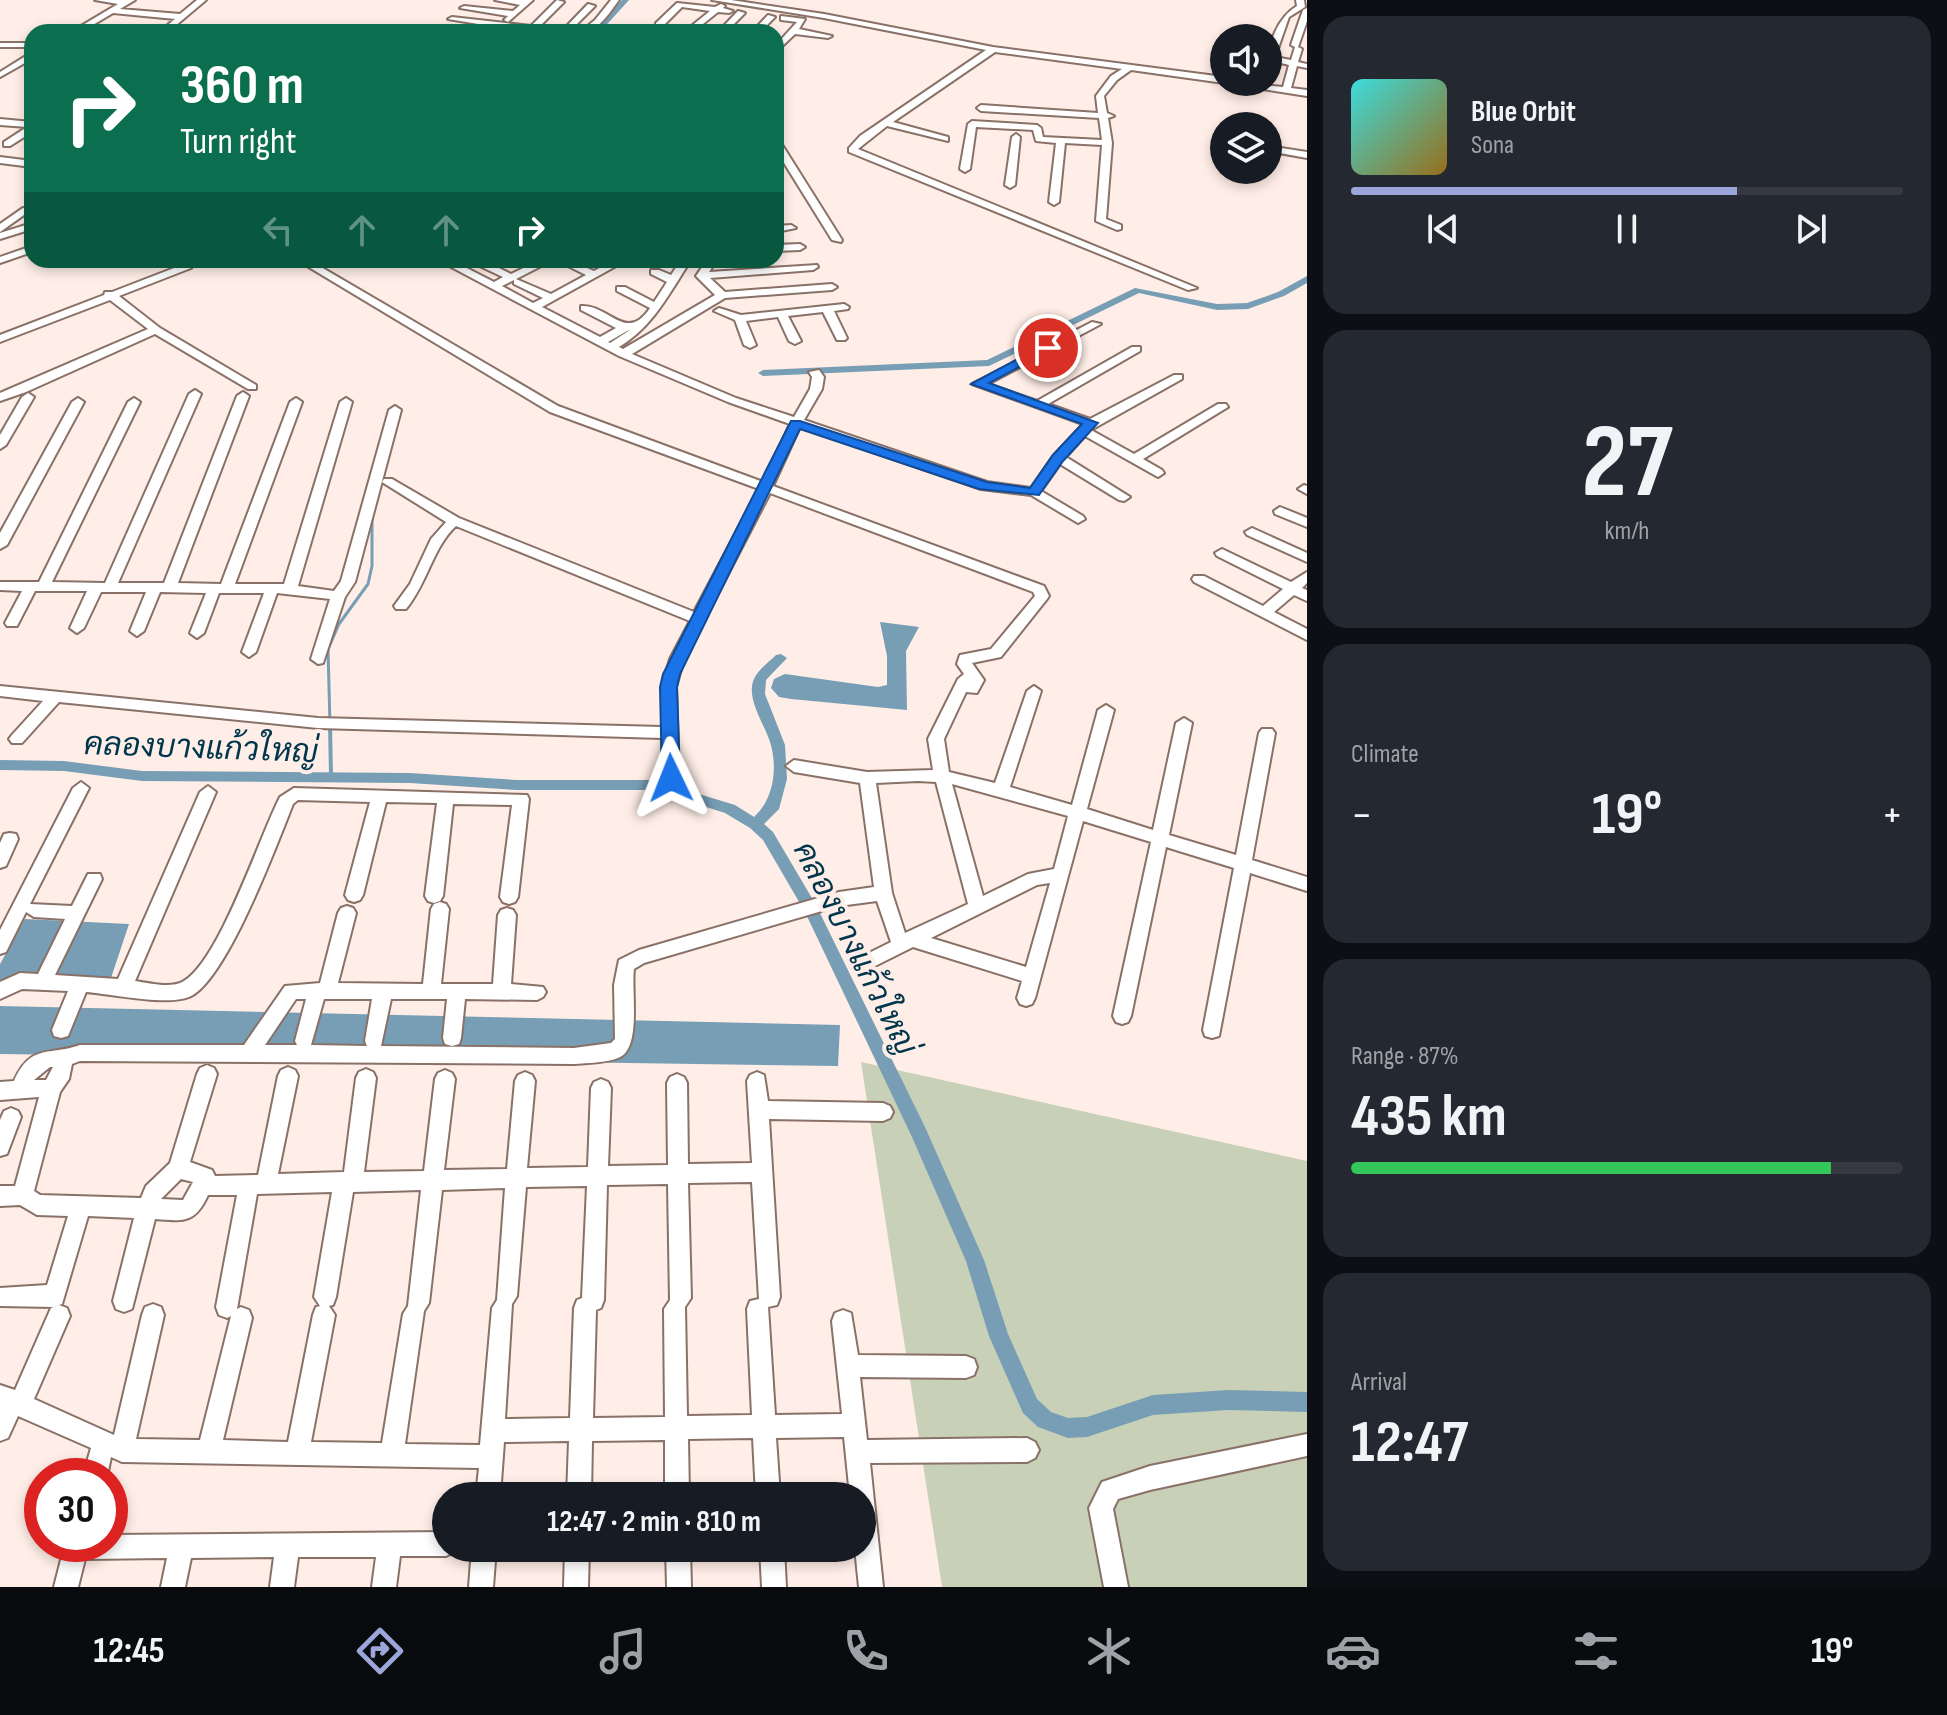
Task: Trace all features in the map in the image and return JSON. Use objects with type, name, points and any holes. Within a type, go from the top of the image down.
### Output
[{"type":"street","points":[[84,8],[97,0],[121,2]]},
{"type":"street","points":[[90,24],[131,0]]},
{"type":"street","points":[[174,24],[202,0]]},
{"type":"street","points":[[499,0],[528,2]]},
{"type":"street","points":[[600,0],[607,1]]},
{"type":"street","points":[[594,24],[606,14],[615,0]]},
{"type":"street","points":[[1282,28],[1286,18],[1301,7],[1300,0]]},
{"type":"street","points":[[504,24],[528,2]]},
{"type":"street","points":[[538,24],[560,2]]},
{"type":"street","points":[[660,24],[680,5],[754,2],[993,49],[1210,78]]},
{"type":"street","points":[[718,5],[741,13],[804,18],[784,41]]},
{"type":"street","points":[[697,24],[718,5]]},
{"type":"street","points":[[574,24],[591,6]]},
{"type":"street","points":[[464,8],[515,14]]},
{"type":"street","points":[[114,11],[183,17]]},
{"type":"street","points":[[730,24],[741,13]]},
{"type":"street","points":[[764,24],[771,17]]},
{"type":"street","points":[[1286,18],[1306,18],[1287,87]]},
{"type":"street","points":[[452,19],[476,24]]},
{"type":"street","points":[[818,48],[839,22]]},
{"type":"street","points":[[793,31],[828,36]]},
{"type":"street","points":[[0,45],[24,46]]},
{"type":"street","points":[[0,58],[24,47]]},
{"type":"street","points":[[993,49],[852,150],[1192,288]]},
{"type":"street","points":[[0,75],[24,61]]},
{"type":"street","points":[[1282,63],[1307,66]]},
{"type":"street","points":[[1117,227],[1101,221],[1105,117],[1110,99],[1105,92],[1106,86],[1132,66]]},
{"type":"street","points":[[1282,88],[1307,93]]},
{"type":"street","points":[[981,108],[1105,117]]},
{"type":"street","points":[[1,122],[24,125]]},
{"type":"street","points":[[887,123],[945,139]]},
{"type":"street","points":[[965,169],[972,124],[1106,138]]},
{"type":"street","points":[[7,144],[24,130]]},
{"type":"street","points":[[972,134],[1016,137],[1038,133],[1061,140],[1106,138]]},
{"type":"street","points":[[1010,185],[1016,137]]},
{"type":"street","points":[[1054,202],[1061,140]]},
{"type":"street","points":[[1282,151],[1307,155]]},
{"type":"street","points":[[784,156],[837,240]]},
{"type":"street","points":[[0,160],[24,163]]},
{"type":"street","points":[[0,229],[24,211]]},
{"type":"street","points":[[0,236],[24,228]]},
{"type":"street","points":[[784,228],[791,228]]},
{"type":"street","points":[[784,248],[800,247]]},
{"type":"street","points":[[0,260],[24,252]]},
{"type":"street","points":[[701,276],[813,267]]},
{"type":"street","points":[[0,339],[181,268]]},
{"type":"street","points":[[316,268],[554,409],[1039,589],[1042,596],[996,653],[965,659],[964,664],[977,680],[968,684],[936,739],[942,777],[977,906]]},
{"type":"street","points":[[492,268],[506,275]]},
{"type":"street","points":[[494,286],[531,268]]},
{"type":"street","points":[[579,268],[594,275]]},
{"type":"street","points":[[534,307],[607,268]]},
{"type":"street","points":[[606,345],[635,333],[637,326],[656,307],[681,268]]},
{"type":"street","points":[[701,276],[706,268]]},
{"type":"street","points":[[460,269],[623,354],[796,424],[985,486],[1034,492],[1078,519]]},
{"type":"street","points":[[655,272],[674,281]]},
{"type":"street","points":[[701,276],[722,295]]},
{"type":"street","points":[[518,282],[551,298]]},
{"type":"street","points":[[623,354],[722,295],[832,287]]},
{"type":"street","points":[[621,289],[656,307]]},
{"type":"street","points":[[109,294],[248,392],[162,588],[137,631]]},
{"type":"street","points":[[696,310],[719,311],[740,318],[844,307]]},
{"type":"street","points":[[585,308],[624,328]]},
{"type":"street","points":[[827,309],[841,338]]},
{"type":"street","points":[[684,317],[719,311]]},
{"type":"street","points":[[782,314],[795,341]]},
{"type":"street","points":[[740,318],[750,345]]},
{"type":"street","points":[[1096,324],[978,384],[1040,404],[1087,426],[1158,473]]},
{"type":"street","points":[[606,345],[624,328],[637,326]]},
{"type":"street","points":[[3,393],[156,330]]},
{"type":"street","points":[[1040,404],[1136,349]]},
{"type":"street","points":[[671,778],[669,733],[672,674],[816,389],[818,377],[815,372]]},
{"type":"street","points":[[1034,492],[1058,458],[1087,426],[1178,377]]},
{"type":"street","points":[[77,628],[102,587],[195,394]]},
{"type":"street","points":[[0,445],[28,397]]},
{"type":"street","points":[[0,545],[78,402]]},
{"type":"street","points":[[12,623],[37,586],[134,402]]},
{"type":"street","points":[[197,633],[220,589],[296,402]]},
{"type":"street","points":[[290,589],[346,402]]},
{"type":"street","points":[[1135,459],[1222,407]]},
{"type":"street","points":[[318,659],[338,596],[348,582],[395,410]]},
{"type":"street","points":[[1058,458],[1124,497]]},
{"type":"street","points":[[388,482],[454,521],[698,619]]},
{"type":"street","points":[[1280,511],[1307,523]]},
{"type":"street","points":[[401,606],[421,581],[437,535],[454,521]]},
{"type":"street","points":[[1252,532],[1307,558]]},
{"type":"street","points":[[1222,553],[1307,596]]},
{"type":"street","points":[[1264,613],[1307,576]]},
{"type":"street","points":[[1199,579],[1307,635]]},
{"type":"street","points":[[0,586],[290,589],[338,596]]},
{"type":"street","points":[[249,652],[272,589]]},
{"type":"street","points":[[0,691],[326,723],[669,733]]},
{"type":"street","points":[[1001,790],[1034,691]]},
{"type":"street","points":[[17,739],[57,695]]},
{"type":"street","points":[[1026,998],[1106,710]]},
{"type":"street","points":[[1122,1016],[1184,723]]},
{"type":"street","points":[[1212,1030],[1267,733]]},
{"type":"street","points":[[794,766],[867,778],[942,777],[1001,790],[1307,884]]},
{"type":"street","points":[[867,778],[883,893],[905,941],[1032,976]]},
{"type":"street","points":[[0,947],[81,788]]},
{"type":"street","points":[[123,988],[208,792]]},
{"type":"street","points":[[0,991],[20,981],[186,990],[198,981],[261,864],[286,801],[294,794],[521,799],[501,992]]},
{"type":"street","points":[[304,1041],[351,904],[380,796]]},
{"type":"street","points":[[431,992],[446,797]]},
{"type":"street","points":[[0,861],[10,839]]},
{"type":"street","points":[[861,965],[1034,879],[1060,874]]},
{"type":"street","points":[[43,982],[94,879]]},
{"type":"street","points":[[10,1091],[46,1058],[64,1059],[80,1053],[574,1056],[616,1051],[624,1042],[625,965],[639,957],[839,899],[883,893]]},
{"type":"street","points":[[34,910],[77,913]]},
{"type":"street","points":[[61,1030],[80,984]]},
{"type":"street","points":[[250,1052],[291,991],[537,992]]},
{"type":"street","points":[[374,1041],[383,991]]},
{"type":"street","points":[[452,1038],[457,992]]},
{"type":"street","points":[[23,1195],[51,1088],[59,1079],[64,1059]]},
{"type":"street","points":[[124,1301],[147,1208],[153,1193],[178,1168],[207,1074]]},
{"type":"street","points":[[209,1452],[257,1184],[288,1076]]},
{"type":"street","points":[[297,1454],[366,1078]]},
{"type":"street","points":[[392,1455],[416,1308],[445,1079]]},
{"type":"street","points":[[489,1482],[525,1081]]},
{"type":"street","points":[[757,1081],[762,1172],[767,1482]]},
{"type":"street","points":[[677,1083],[677,1482]]},
{"type":"street","points":[[10,1091],[51,1088]]},
{"type":"street","points":[[579,1482],[601,1088]]},
{"type":"street","points":[[759,1110],[883,1112]]},
{"type":"street","points":[[0,1147],[11,1117]]},
{"type":"street","points":[[0,1196],[23,1195],[37,1205],[147,1208],[172,1213],[188,1209],[197,1199],[205,1177],[178,1168]]},
{"type":"street","points":[[202,1186],[762,1172]]},
{"type":"street","points":[[5,1297],[54,1296],[81,1206]]},
{"type":"street","points":[[105,1458],[113,1445],[153,1315]]},
{"type":"street","points":[[0,1430],[11,1400],[59,1316]]},
{"type":"street","points":[[843,1321],[860,1482]]},
{"type":"street","points":[[848,1366],[966,1367]]},
{"type":"street","points":[[11,1400],[113,1445],[209,1452],[491,1457]]},
{"type":"street","points":[[493,1431],[854,1425]]},
{"type":"street","points":[[1116,1587],[1101,1508],[1110,1490],[1150,1478],[1307,1445]]},
{"type":"street","points":[[857,1452],[1027,1450]]},
{"type":"street","points":[[128,1546],[432,1544]]},
{"type":"street","points":[[384,1587],[389,1545]]},
{"type":"street","points":[[173,1587],[182,1546]]},
{"type":"street","points":[[282,1587],[288,1546]]},
{"type":"street","points":[[66,1587],[73,1562]]},
{"type":"street","points":[[481,1587],[483,1562]]},
{"type":"street","points":[[576,1587],[577,1562]]},
{"type":"street","points":[[678,1562],[679,1587]]},
{"type":"street","points":[[773,1562],[774,1587]]},
{"type":"street","points":[[868,1562],[871,1587]]},
{"type":"green space","points":[[861,1062],[1307,1161],[1307,1587],[942,1587]]},
{"type":"water","points":[[880,622],[919,627],[906,651],[907,710],[791,699],[779,697],[771,688],[774,679],[785,674],[878,687],[887,685],[887,656]]},
{"type":"water","points":[[25,919],[129,924],[108,987],[0,984],[0,964]]},
{"type":"water","points":[[0,1006],[840,1025],[838,1066],[0,1054]]},
{"type":"waterway","points":[[604,24],[626,0]]},
{"type":"waterway","points":[[763,373],[989,363],[1138,290],[1217,307],[1248,306],[1281,294],[1307,279]]},
{"type":"waterway","points":[[330,725],[328,649],[339,624],[368,584],[372,566],[372,516]]},
{"type":"waterway","points":[[755,824],[772,809],[780,779],[778,745],[758,694],[760,679],[781,658]]},
{"type":"waterway","points":[[330,723],[331,777]]},
{"type":"waterway","name":"คลองบางแก้วใหญ่","points":[[0,765],[64,766],[142,776],[410,778],[516,785],[653,785],[730,809],[755,824]]},
{"type":"waterway","name":"คลองบางแก้วใหญ่","points":[[755,824],[768,836],[811,909],[919,1133],[975,1260],[999,1336],[1030,1406],[1045,1420],[1068,1428],[1087,1427],[1153,1405],[1228,1400],[1307,1402]]},
{"type":"route","points":[[671,778],[669,687],[677,659],[796,424],[985,486],[1034,492],[1058,458],[1091,423],[978,384],[1048,348]]}]
